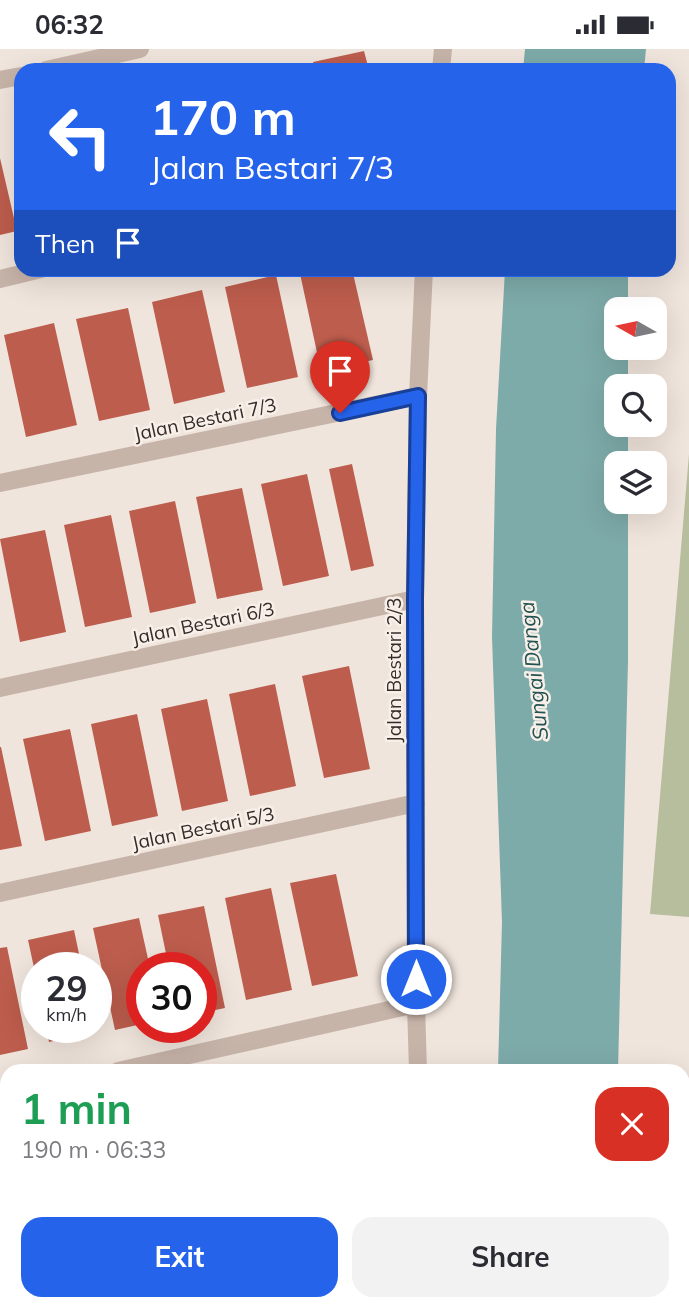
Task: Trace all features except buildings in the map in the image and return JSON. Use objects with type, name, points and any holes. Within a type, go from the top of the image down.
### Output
[{"type":"street","points":[[77,63],[140,49]]},
{"type":"street","name":"Jalan Bestari 2/3","points":[[418,1064],[415,599],[418,396],[424,277]]},
{"type":"street","name":"Jalan Bestari 7/3","points":[[0,483],[418,396]]},
{"type":"street","name":"Jalan Bestari 6/3","points":[[0,688],[415,599]]},
{"type":"street","name":"Jalan Bestari 5/3","points":[[0,893],[415,803]]},
{"type":"street","points":[[149,1064],[416,1004]]},
{"type":"green space","points":[[689,454],[689,917],[650,914]]},
{"type":"water","points":[[525,49],[646,49],[645,63],[524,63]]},
{"type":"water","name":"Sungai Danga","points":[[505,277],[628,277],[628,297],[604,297],[604,361],[628,361],[628,374],[604,374],[604,437],[628,437],[628,451],[604,451],[604,514],[628,514],[628,661],[618,1064],[498,1064],[502,922],[492,637],[496,429]]},
{"type":"route","points":[[340,413],[418,396],[415,599],[416,979]]}]
